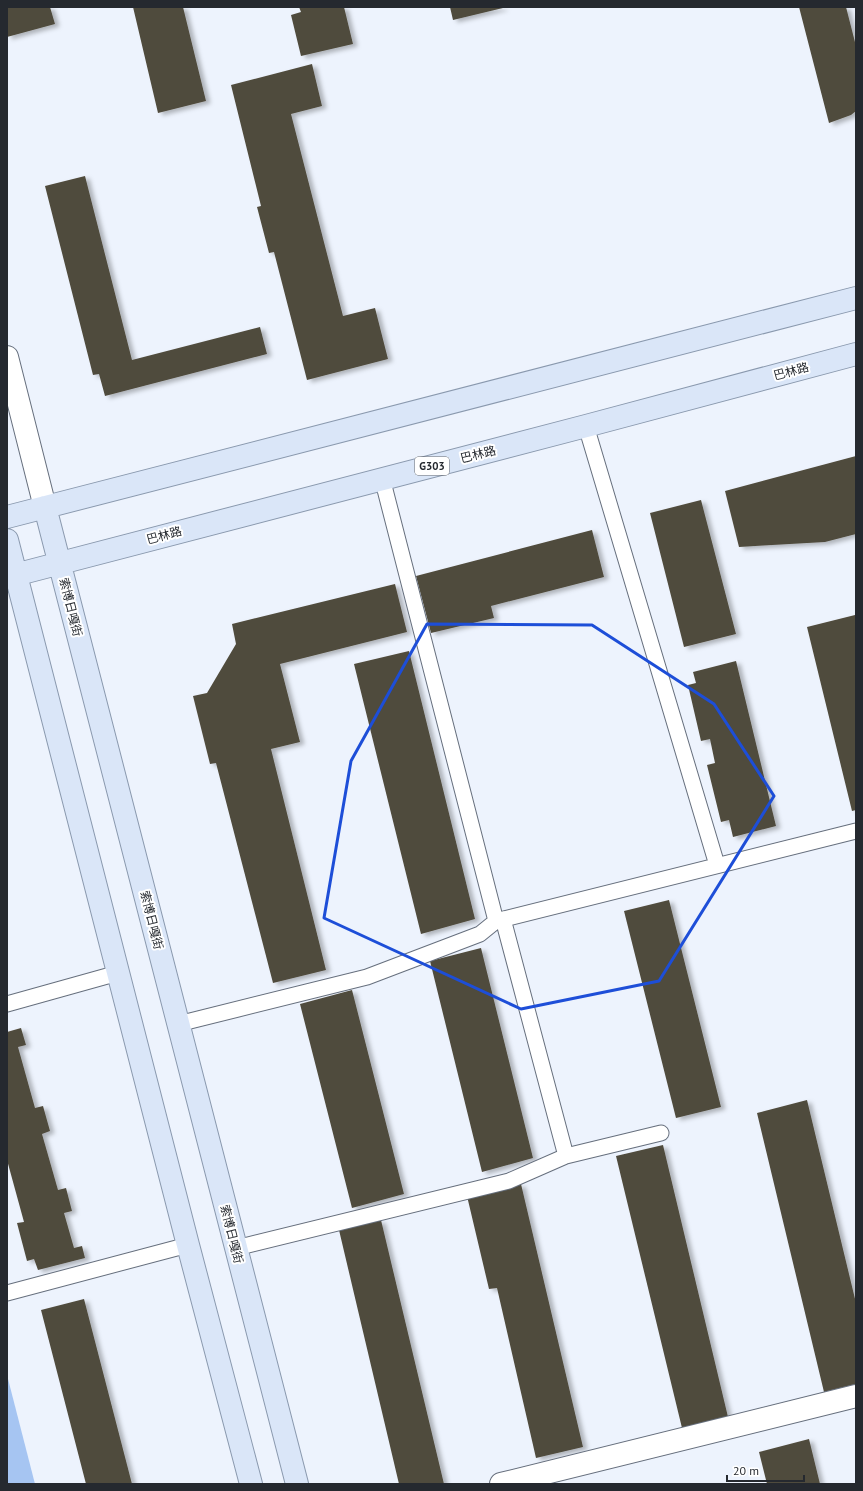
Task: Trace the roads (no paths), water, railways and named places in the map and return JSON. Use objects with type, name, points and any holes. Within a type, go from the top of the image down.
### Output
[{"type":"main road","points":[[7,517],[856,298]]},
{"type":"main road","name":"巴林路","points":[[12,575],[586,426],[856,354]]},
{"type":"main road","name":"索博日嘎街","points":[[45,507],[297,1484]]},
{"type":"main road","points":[[7,540],[12,575],[118,973],[251,1484]]},
{"type":"street","name":"索博日嘎街","points":[[7,357],[45,507]]},
{"type":"street","points":[[501,1484],[856,1396]]},
{"type":"lane","points":[[586,426],[717,865]]},
{"type":"lane","points":[[382,478],[499,920],[566,1156]]},
{"type":"lane","points":[[178,1024],[367,977],[480,934],[499,920],[856,831]]},
{"type":"lane","points":[[7,1004],[118,973]]},
{"type":"lane","points":[[236,1248],[509,1181],[566,1156],[661,1133]]},
{"type":"lane","points":[[7,1293],[188,1245]]}]
